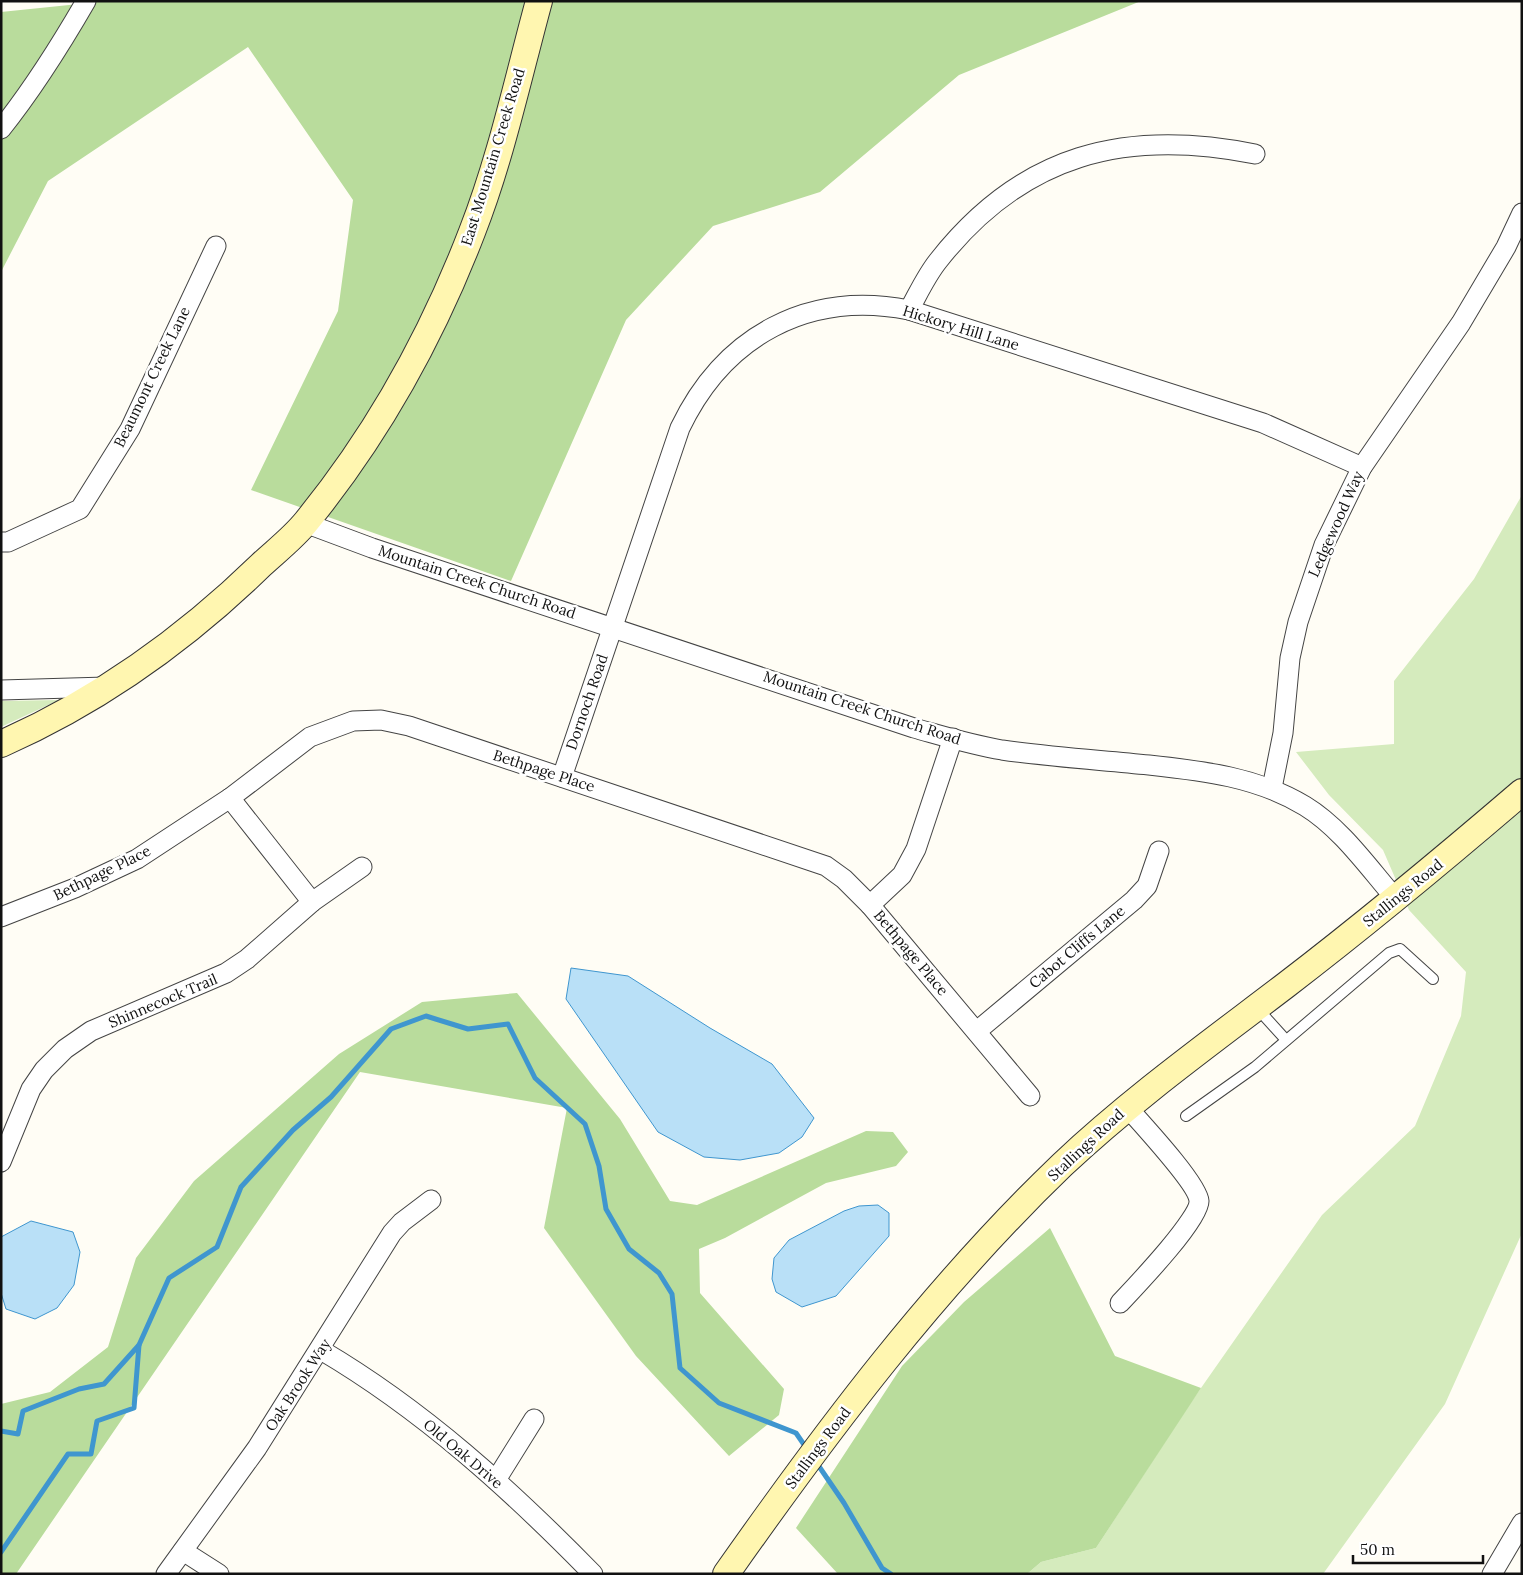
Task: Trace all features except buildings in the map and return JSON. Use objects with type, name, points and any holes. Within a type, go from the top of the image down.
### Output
[{"type":"street","points":[[1,129],[26,98],[57,51],[86,1]]},
{"type":"street","name":"East Mountain Creek Road","points":[[1,744],[110,687],[207,615],[305,523],[370,434],[406,377],[441,309],[476,220],[496,156],[539,1]]},
{"type":"street","points":[[909,310],[936,263],[978,218],[1013,188],[1051,168],[1097,151],[1137,145],[1182,144],[1217,147],[1255,154]]},
{"type":"street","name":"Ledgewood Way","points":[[1272,788],[1283,733],[1290,658],[1298,622],[1324,545],[1362,467],[1476,300],[1506,247],[1522,212]]},
{"type":"street","name":"Beaumont Creek Lane","points":[[1,542],[8,542],[80,508],[130,429],[216,246]]},
{"type":"street","name":"Hickory Hill Lane","points":[[612,627],[680,428],[688,411],[716,371],[752,339],[795,317],[818,310],[865,305],[909,310],[1263,423],[1362,467]]},
{"type":"street","name":"Mountain Creek Church Road","points":[[305,523],[372,548],[914,728],[1001,750],[1178,768],[1245,779],[1272,788],[1307,807],[1334,830],[1395,898]]},
{"type":"street","name":"Dornoch Road","points":[[562,777],[612,627]]},
{"type":"street","points":[[1,690],[110,687]]},
{"type":"street","name":"Bethpage Place","points":[[1,918],[75,888],[137,859],[230,798],[310,737],[353,721],[381,720],[409,726],[826,866],[870,904],[1030,1096]]},
{"type":"street","points":[[870,904],[902,874],[916,849],[953,738]]},
{"type":"street","name":"Stallings Road","points":[[726,1574],[777,1501],[909,1328],[982,1244],[1064,1164],[1127,1107],[1395,898],[1522,792]]},
{"type":"street","points":[[230,798],[312,902]]},
{"type":"street","name":"Cabot Cliffs Lane","points":[[976,1031],[1134,900],[1147,886],[1159,851]]},
{"type":"street","name":"Shinnecock Trail","points":[[1,1162],[31,1089],[44,1070],[65,1049],[91,1031],[226,973],[247,959],[312,902],[362,867]]},
{"type":"street","points":[[1120,1303],[1188,1224],[1198,1208],[1199,1201],[1191,1184],[1127,1107]]},
{"type":"street","name":"Oak Brook Way","points":[[166,1574],[257,1448],[321,1350],[392,1233],[402,1222],[431,1200]]},
{"type":"street","name":"Old Oak Drive","points":[[321,1350],[358,1372],[391,1396],[496,1480],[545,1524],[593,1574]]},
{"type":"street","points":[[496,1480],[534,1418]]},
{"type":"street","points":[[1492,1574],[1522,1523]]},
{"type":"street","points":[[183,1551],[219,1574]]},
{"type":"lane","points":[[1186,1116],[1255,1067],[1389,953],[1400,949],[1433,979]]},
{"type":"lane","points":[[1256,1008],[1286,1040]]},
{"type":"green space","points":[[108,1],[1141,1],[959,75],[820,192],[713,226],[626,320],[511,581],[251,490],[338,311],[353,200],[248,47],[48,181],[1,272],[1,12]]},
{"type":"green space","points":[[1522,495],[1522,1233],[1445,1404],[1323,1574],[1027,1574],[1041,1562],[1096,1548],[1187,1408],[1322,1215],[1415,1126],[1461,1016],[1466,972],[1409,910],[1383,850],[1329,795],[1296,752],[1394,744],[1394,681],[1474,579]]},
{"type":"green space","points":[[59,700],[1,727],[1,701]]},
{"type":"green space","points":[[517,993],[620,1119],[670,1201],[697,1205],[866,1131],[893,1132],[908,1152],[896,1166],[826,1183],[725,1238],[699,1249],[700,1293],[784,1389],[779,1415],[729,1456],[636,1356],[544,1228],[567,1108],[360,1072],[16,1574],[1,1574],[1,1404],[50,1392],[108,1347],[136,1258],[194,1181],[339,1054],[422,1002]]},
{"type":"green space","points":[[1050,1228],[1115,1356],[1201,1388],[1096,1548],[1041,1562],[1027,1574],[838,1574],[796,1528],[902,1366],[964,1302]]},
{"type":"water","points":[[571,968],[628,976],[710,1028],[772,1064],[814,1118],[802,1137],[779,1153],[740,1160],[704,1157],[658,1132],[566,999]]},
{"type":"water","points":[[878,1205],[889,1213],[889,1236],[836,1296],[802,1307],[776,1292],[772,1279],[774,1258],[789,1240],[844,1211],[859,1206]]},
{"type":"water","points":[[31,1221],[73,1232],[80,1252],[74,1285],[57,1308],[35,1319],[6,1309],[1,1293],[1,1237]]},
{"type":"waterway","points":[[1,1431],[18,1434],[23,1411],[79,1389],[104,1384],[139,1345],[169,1278],[217,1247],[241,1187],[293,1130],[331,1097],[391,1029],[426,1016],[468,1029],[508,1024],[535,1078],[585,1124],[599,1166],[606,1209],[629,1249],[659,1273],[672,1294],[680,1368],[719,1403],[796,1433],[807,1449]]},
{"type":"waterway","points":[[1,1552],[68,1454],[91,1454],[97,1421],[134,1408],[139,1345]]},
{"type":"waterway","points":[[816,1462],[844,1503],[882,1568],[891,1574]]}]
